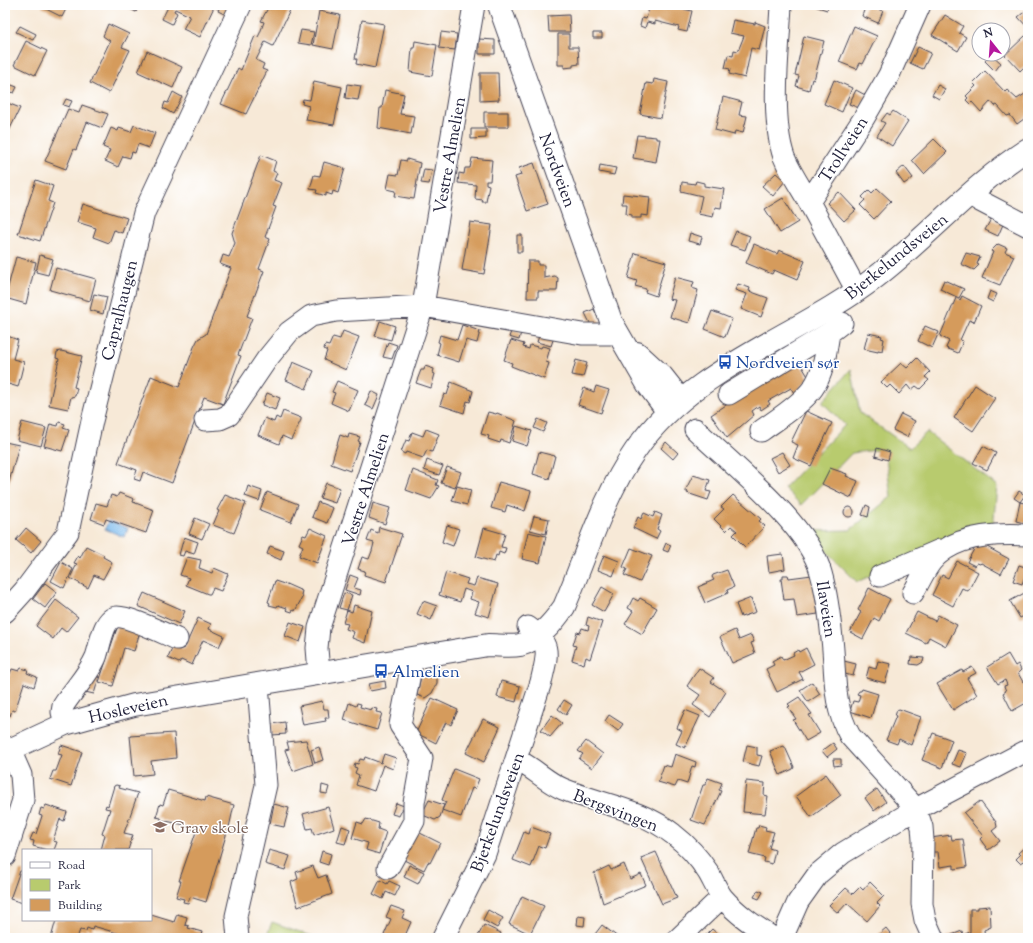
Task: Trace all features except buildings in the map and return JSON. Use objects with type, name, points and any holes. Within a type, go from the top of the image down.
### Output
[{"type":"main road","name":"Nordveien","points":[[499,5],[611,321],[618,334],[662,376],[675,406]]},
{"type":"main road","name":"Bjerkelundsveien","points":[[532,634],[556,620],[564,607],[581,569],[608,499],[634,451],[660,419],[675,406],[736,363],[857,291],[898,259],[970,195],[1028,149]]},
{"type":"main road","name":"Hosleveien","points":[[7,751],[65,724],[134,705],[488,646],[520,645],[532,634]]},
{"type":"street","name":"Capralhaugen","points":[[5,612],[24,591],[68,532],[92,421],[144,213],[241,5]]},
{"type":"street","name":"Vestre Almelien","points":[[319,673],[317,648],[319,628],[423,306],[474,5]]},
{"type":"street","points":[[781,5],[777,112],[778,132],[784,157],[857,291]]},
{"type":"street","name":"Trollveien","points":[[809,202],[864,118],[890,75],[920,5]]},
{"type":"street","points":[[970,195],[980,202],[1028,226]]},
{"type":"street","points":[[205,420],[220,419],[229,415],[234,410],[267,359],[289,332],[311,316],[391,299],[582,334],[618,334]]},
{"type":"street","points":[[729,394],[836,328],[813,388],[788,412],[761,431]]},
{"type":"street","name":"Ilaveien","points":[[695,429],[788,518],[810,547],[821,573],[832,639],[835,695],[843,723],[850,736],[916,810]]},
{"type":"street","points":[[880,576],[948,547],[981,536],[1004,534],[1028,535]]},
{"type":"street","points":[[913,593],[932,561],[948,547]]},
{"type":"street","points":[[65,724],[62,712],[63,706],[95,658],[104,631],[111,619],[117,616],[126,618],[177,639]]},
{"type":"street","name":"Bjerkelundsveien","points":[[443,938],[486,854],[541,682],[532,634]]},
{"type":"street","points":[[388,868],[414,821],[414,803],[422,758],[400,725],[413,658]]},
{"type":"street","points":[[238,938],[236,916],[266,785],[258,684]]},
{"type":"street","points":[[782,938],[798,902],[818,874],[843,853],[916,810],[1028,750]]},
{"type":"street","points":[[5,856],[23,800],[21,776],[7,751]]},
{"type":"street","name":"Bergsvingen","points":[[517,760],[529,766],[542,778],[561,788],[651,820],[672,834],[688,848],[707,871],[722,897],[746,920],[773,938]]},
{"type":"street","points":[[916,810],[922,827],[923,840],[922,904],[925,920],[933,938]]},
{"type":"street","points":[[679,938],[722,897]]},
{"type":"green space","points":[[851,369],[860,413],[910,448],[927,432],[997,486],[993,528],[952,538],[857,582],[806,531],[850,530],[891,497],[885,449],[852,453],[801,505],[784,488],[845,425],[822,402]]},
{"type":"green space","points":[[272,922],[317,938],[266,938]]},
{"type":"water","points":[[108,521],[128,528],[124,537],[105,529]]},
{"type":"place","name":"Nordveien sør","points":[[725,362]]},
{"type":"place","name":"Almelien","points":[[381,671]]},
{"type":"place","name":"Grav skole","points":[[160,827]]}]
